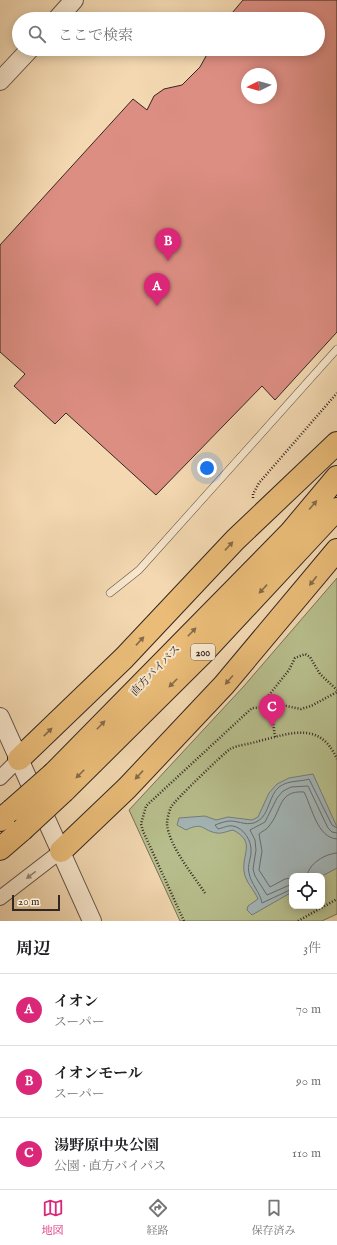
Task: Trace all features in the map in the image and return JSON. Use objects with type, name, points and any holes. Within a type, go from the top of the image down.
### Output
[{"type":"highway","points":[[19,759],[124,658],[235,540],[337,443]]},
{"type":"highway","name":"直方バイパス","points":[[0,849],[22,830],[59,782],[290,533],[337,477]]},
{"type":"highway","name":"直方バイパス","points":[[6,815],[59,782],[201,655],[337,509]]},
{"type":"highway","points":[[61,851],[127,788],[224,685],[337,550]]},
{"type":"street","points":[[63,12],[74,0]]},
{"type":"street","points":[[0,82],[24,56]]},
{"type":"street","points":[[0,717],[92,921]]},
{"type":"street","points":[[0,778],[19,759]]},
{"type":"street","points":[[0,898],[61,851]]},
{"type":"lane","points":[[110,593],[139,570],[337,349]]},
{"type":"path","points":[[252,504],[253,494],[259,483],[337,393]]},
{"type":"path","points":[[184,921],[143,831],[142,824],[146,806],[252,708],[270,706],[301,709],[311,706],[337,691],[320,674],[310,657],[305,654],[295,658],[289,670],[269,695],[270,706],[275,737]]},
{"type":"path","points":[[205,893],[173,842],[169,832],[167,824],[172,806],[231,749],[275,737],[305,731],[316,735],[327,742],[337,759]]},
{"type":"path","points":[[298,921],[337,899]]},
{"type":"green space","points":[[337,578],[337,914],[322,921],[180,921],[129,810],[244,686]]},
{"type":"water","points":[[313,774],[337,827],[337,868],[325,874],[325,873],[289,873],[289,894],[252,915],[247,910],[248,906],[258,899],[245,875],[244,865],[246,844],[240,834],[233,830],[223,833],[212,832],[200,826],[192,827],[186,830],[177,825],[179,818],[205,816],[216,820],[228,817],[252,820],[258,817],[269,793],[277,784],[289,778]]},
{"type":"building","points":[[243,0],[337,0],[337,332],[275,400],[262,386],[156,495],[66,413],[55,424],[14,386],[25,374],[0,352],[0,245],[133,99],[147,110],[154,96],[164,89],[182,85],[200,67],[206,56],[325,56],[325,12],[233,12]]},
{"type":"place","name":"イオンモール","points":[[168,261]]},
{"type":"place","name":"イオン","points":[[157,306]]},
{"type":"place","name":"湯野原中央公園","points":[[272,727]]}]
